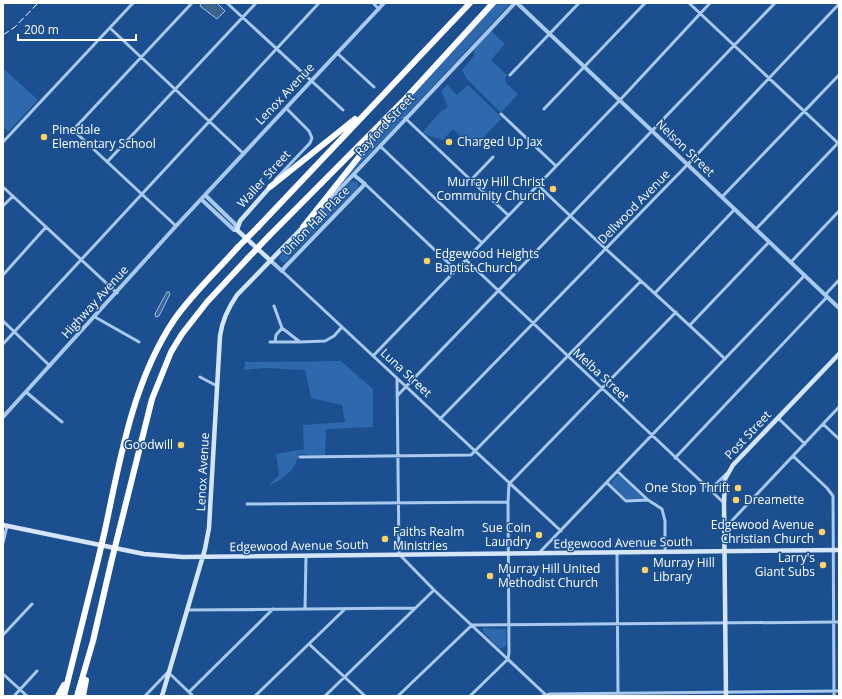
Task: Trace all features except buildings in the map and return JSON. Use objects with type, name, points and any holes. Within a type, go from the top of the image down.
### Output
[{"type":"highway","points":[[64,696],[133,414],[152,359],[174,320],[238,247],[470,3]]},
{"type":"highway","points":[[77,696],[87,664],[118,531],[152,398],[171,352],[185,329],[207,302],[269,236],[406,98],[493,3]]},
{"type":"highway","points":[[270,187],[355,119],[401,75]]},
{"type":"highway","points":[[303,227],[406,98]]},
{"type":"highway","points":[[83,696],[87,664]]},
{"type":"highway","points":[[58,696],[69,675]]},
{"type":"main road","name":"Waller Street","points":[[237,230],[240,221],[270,187]]},
{"type":"main road","name":"Rayford Street","points":[[272,261],[303,227]]},
{"type":"main road","name":"Luna Street","points":[[237,230],[272,261]]},
{"type":"main road","name":"Lenox Avenue","points":[[162,696],[203,557],[209,528],[220,336],[225,314],[237,295],[272,261]]},
{"type":"main road","name":"Post Street","points":[[726,694],[724,528],[725,479],[729,471],[839,354]]},
{"type":"main road","name":"Edgewood Avenue South","points":[[5,525],[144,554],[178,557],[839,550]]},
{"type":"street","points":[[3,142],[134,3]]},
{"type":"street","points":[[176,226],[73,130],[192,3]]},
{"type":"street","points":[[227,3],[343,110]]},
{"type":"street","points":[[108,162],[256,3]]},
{"type":"street","points":[[3,344],[319,3]]},
{"type":"street","points":[[373,3],[379,9]]},
{"type":"street","name":"Lenox Avenue","points":[[202,200],[384,3]]},
{"type":"street","name":"Nelson Street","points":[[516,3],[839,308]]},
{"type":"street","name":"Rayford Street","points":[[303,227],[516,3]]},
{"type":"street","points":[[510,75],[579,3]]},
{"type":"street","points":[[544,109],[645,3]]},
{"type":"street","points":[[689,3],[839,143],[756,230]]},
{"type":"street","points":[[373,356],[620,100],[710,3]]},
{"type":"street","points":[[397,396],[653,132],[775,3]]},
{"type":"street","name":"Dellwood Avenue","points":[[440,419],[687,165],[839,4]]},
{"type":"street","points":[[110,28],[244,154]]},
{"type":"street","points":[[337,53],[374,87]]},
{"type":"street","points":[[722,197],[839,75]]},
{"type":"street","name":"Waller Street","points":[[270,187],[276,178],[310,143],[312,138],[309,131],[286,108]]},
{"type":"street","points":[[501,114],[556,166]]},
{"type":"street","points":[[405,118],[508,215]]},
{"type":"street","points":[[380,146],[482,243]]},
{"type":"street","points":[[471,180],[493,157]]},
{"type":"street","points":[[354,175],[456,270]]},
{"type":"street","name":"Union Hall Place","points":[[282,270],[364,184]]},
{"type":"street","points":[[538,185],[570,218],[676,312],[725,359]]},
{"type":"street","points":[[3,187],[117,293]]},
{"type":"street","points":[[3,206],[13,196]]},
{"type":"street","name":"Luna Street","points":[[205,196],[235,224],[237,230]]},
{"type":"street","name":"Luna Street","points":[[202,200],[234,230],[237,230]]},
{"type":"street","name":"Highway Avenue","points":[[3,417],[117,293],[176,226],[202,200]]},
{"type":"street","points":[[655,293],[735,209]]},
{"type":"street","points":[[791,262],[839,211]]},
{"type":"street","points":[[3,275],[46,227]]},
{"type":"street","points":[[690,326],[770,242]]},
{"type":"street","name":"Melba Street","points":[[466,260],[601,389],[724,503]]},
{"type":"street","name":"Luna Street","points":[[272,261],[561,531]]},
{"type":"street","points":[[539,554],[805,275]]},
{"type":"street","points":[[675,458],[826,296],[839,280]]},
{"type":"street","points":[[300,457],[471,456],[641,281]]},
{"type":"street","points":[[274,306],[282,328],[300,342]]},
{"type":"street","points":[[470,696],[508,659],[509,484],[676,312]]},
{"type":"street","points":[[95,317],[139,342]]},
{"type":"street","points":[[3,322],[50,366]]},
{"type":"street","points":[[270,342],[325,341],[334,336],[342,326]]},
{"type":"street","points":[[275,342],[276,335],[282,328]]},
{"type":"street","points":[[200,377],[217,386]]},
{"type":"street","points":[[397,378],[399,554],[434,590],[545,695],[726,694],[839,691]]},
{"type":"street","points":[[26,392],[62,422]]},
{"type":"street","points":[[724,528],[839,407]]},
{"type":"street","points":[[778,418],[805,444]]},
{"type":"street","points":[[823,424],[839,439]]},
{"type":"street","points":[[793,456],[832,494],[834,504],[832,550],[834,696]]},
{"type":"street","points":[[710,490],[729,471]]},
{"type":"street","points":[[618,472],[648,500],[660,506],[664,513],[665,552]]},
{"type":"street","points":[[607,483],[626,501],[648,500]]},
{"type":"street","points":[[247,504],[508,502]]},
{"type":"street","points":[[3,543],[5,525]]},
{"type":"street","points":[[617,552],[618,695]]},
{"type":"street","points":[[305,609],[306,556]]},
{"type":"street","points":[[325,696],[434,590]]},
{"type":"street","points":[[3,636],[32,604]]},
{"type":"street","points":[[187,610],[415,608]]},
{"type":"street","points":[[189,692],[273,609]]},
{"type":"street","points":[[255,696],[345,609]]},
{"type":"street","points":[[398,696],[472,625],[509,626],[839,622]]},
{"type":"street","points":[[309,644],[364,696]]},
{"type":"street","points":[[14,696],[37,671]]},
{"type":"street","points":[[145,696],[168,672],[193,696]]},
{"type":"street","points":[[3,674],[27,696]]},
{"type":"shaded area","points":[[201,3],[217,3],[225,11],[217,19],[200,6]]},
{"type":"shaded area","points":[[496,3],[511,3],[331,195],[410,96]]},
{"type":"shaded area","points":[[491,31],[505,44],[491,60],[507,75],[505,78],[506,83],[518,94],[501,113],[466,78],[462,70],[474,56],[474,49]]},
{"type":"shaded area","points":[[5,70],[38,100],[8,132],[3,127],[3,71]]},
{"type":"shaded area","points":[[447,85],[457,95],[468,85],[498,114],[501,119],[473,148],[453,129],[443,140],[429,136],[423,132],[440,112],[448,107],[441,91]]},
{"type":"shaded area","points":[[354,181],[358,183],[358,188],[284,263],[279,259],[280,256],[350,182]]},
{"type":"shaded area","points":[[167,292],[170,294],[159,316],[156,317],[155,314]]},
{"type":"shaded area","points":[[341,361],[373,389],[373,427],[326,429],[325,456],[299,454],[291,470],[283,478],[267,487],[279,475],[276,454],[304,449],[303,425],[345,422],[342,405],[311,398],[305,370],[265,368],[244,370],[245,362]]},
{"type":"shaded area","points":[[618,475],[644,499],[628,500],[610,483]]},
{"type":"shaded area","points":[[483,628],[506,629],[506,646],[500,649],[483,632]]},
{"type":"railway","points":[[3,35],[15,27],[38,3]]},
{"type":"place","name":"Pinedale Elementary School","points":[[44,137]]},
{"type":"place","name":"Charged Up Jax","points":[[449,142]]},
{"type":"place","name":"Murray Hill Christ Community Church","points":[[553,189]]},
{"type":"place","name":"Edgewood Heights Baptist Church","points":[[427,261]]},
{"type":"place","name":"Goodwill","points":[[181,445]]},
{"type":"place","name":"One Stop Thrift","points":[[738,488]]},
{"type":"place","name":"Dreamette","points":[[736,500]]},
{"type":"place","name":"Edgewood Avenue Christian Church","points":[[822,532]]},
{"type":"place","name":"Sue Coin Laundry","points":[[539,535]]},
{"type":"place","name":"Faiths Realm Ministries","points":[[385,539]]},
{"type":"place","name":"Larry's Giant Subs","points":[[823,565]]},
{"type":"place","name":"Murray Hill Library","points":[[645,570]]},
{"type":"place","name":"Murray Hill United Methodist Church","points":[[490,576]]}]
